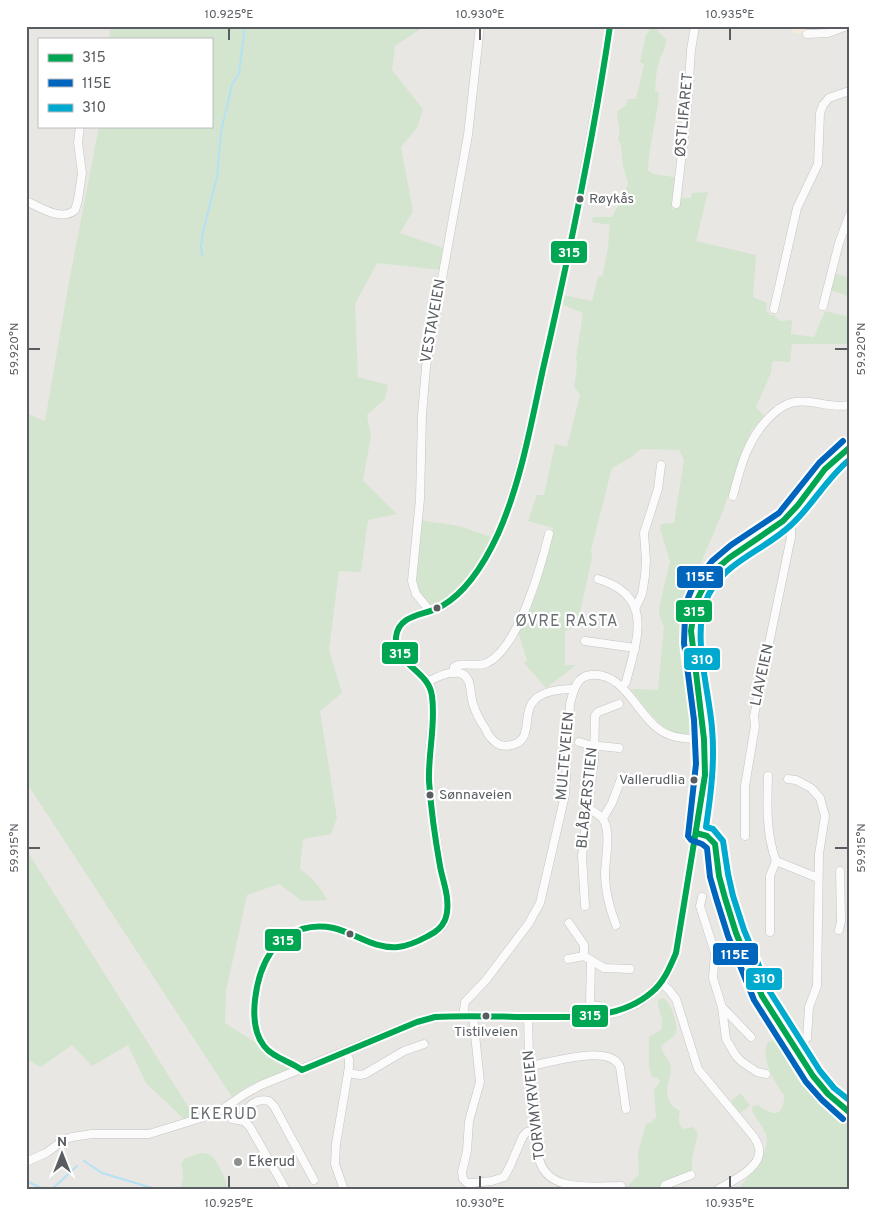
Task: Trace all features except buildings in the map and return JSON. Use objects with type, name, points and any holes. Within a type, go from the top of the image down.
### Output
[{"type":"street","name":"VESTAVEIEN","points":[[430,611],[416,594],[412,580],[421,493],[424,383],[432,329],[468,135],[480,26]]},
{"type":"street","points":[[302,1070],[266,1049],[254,1023],[254,1010],[261,972],[269,954],[279,941],[301,929],[321,927],[340,929],[377,945],[400,947],[411,944],[433,933],[442,927],[446,919],[448,906],[440,872],[430,784],[429,758],[433,702],[431,688],[429,681],[401,657],[396,641],[397,631],[404,621],[415,615],[444,606],[454,597],[484,561],[498,534],[512,497],[559,300],[582,189],[610,26]]},
{"type":"street","name":"ØSTLIFARET","points":[[676,204],[687,110],[690,50],[695,26]]},
{"type":"street","points":[[807,34],[828,34],[847,26]]},
{"type":"street","points":[[774,308],[797,208],[818,164],[820,113],[823,104],[829,98],[849,91]]},
{"type":"street","points":[[26,201],[56,214],[65,215],[75,210],[82,173],[78,144],[80,128]]},
{"type":"street","points":[[823,306],[839,243],[849,216]]},
{"type":"street","points":[[733,496],[740,469],[751,440],[767,419],[783,406],[796,401],[834,407],[849,405]]},
{"type":"street","points":[[26,1162],[46,1153],[64,1140],[72,1137],[92,1134],[149,1134],[204,1117],[227,1106],[255,1088],[423,1020],[462,1016],[588,1017],[614,1014],[639,1003],[660,982],[669,969],[676,953],[704,781],[704,739],[692,638],[695,604],[704,584],[722,563],[787,517],[825,469],[849,448]]},
{"type":"street","points":[[635,609],[642,594],[646,568],[644,533],[658,489],[660,465]]},
{"type":"street","name":"LIAVEIEN","points":[[745,836],[745,786],[756,726],[754,716],[792,537],[791,526],[787,517]]},
{"type":"street","points":[[453,672],[454,667],[458,665],[477,665],[490,661],[508,640],[519,622],[534,588],[549,534]]},
{"type":"street","points":[[598,579],[610,583],[621,590],[635,609],[638,626],[635,648],[626,682],[622,687]]},
{"type":"street","points":[[585,641],[635,648]]},
{"type":"street","points":[[429,681],[443,674],[453,672],[461,673],[468,679],[479,718],[492,739],[504,746],[515,744],[524,736],[528,712],[534,701],[554,691],[574,690]]},
{"type":"street","name":"MULTEVEIEN","points":[[462,1016],[465,1002],[486,980],[529,923],[540,903],[565,795],[570,712],[574,690],[580,680],[593,675],[608,678],[622,687],[659,730],[677,737],[704,739]]},
{"type":"street","name":"BLÅBÆRSTIEN","points":[[585,906],[582,856],[589,809],[597,712],[619,704]]},
{"type":"street","points":[[579,742],[593,746],[619,748]]},
{"type":"street","points":[[603,818],[612,803],[622,776]]},
{"type":"street","points":[[768,776],[767,819],[776,861],[770,876],[770,932]]},
{"type":"street","points":[[788,779],[796,780],[810,788],[820,798],[823,808],[824,826],[819,854],[817,986],[809,1007],[808,1036],[804,1042],[795,1048]]},
{"type":"street","points":[[589,809],[603,818],[606,830],[607,890],[610,909],[616,925]]},
{"type":"street","points":[[696,834],[708,836],[715,844],[720,882],[736,933],[762,996],[824,1089],[849,1112]]},
{"type":"street","points":[[776,861],[818,878]]},
{"type":"street","points":[[839,930],[841,922],[840,871]]},
{"type":"street","points":[[702,897],[700,906],[715,953],[713,978],[722,1007],[725,1035],[736,1056],[748,1068],[766,1074]]},
{"type":"street","points":[[569,923],[584,945],[587,959],[590,1002],[593,1006],[599,1006]]},
{"type":"street","points":[[715,961],[728,955]]},
{"type":"street","points":[[568,959],[587,959],[604,968],[630,969]]},
{"type":"street","points":[[660,982],[676,999],[698,1069],[754,1137],[759,1148],[759,1156],[755,1165],[717,1190]]},
{"type":"street","points":[[722,1007],[751,1037]]},
{"type":"street","points":[[473,1016],[480,1077],[479,1087],[470,1116],[467,1151],[462,1172],[463,1179],[469,1183],[480,1183],[492,1182],[504,1177],[523,1136],[527,1132],[536,1130]]},
{"type":"street","name":"TORVMYRVEIEN","points":[[528,1017],[530,1066],[540,1165],[544,1172],[560,1183],[570,1185],[621,1186]]},
{"type":"street","points":[[348,1073],[365,1074],[404,1051],[424,1044]]},
{"type":"street","points":[[344,1190],[335,1164],[336,1144],[348,1073],[349,1062],[346,1052]]},
{"type":"street","points":[[530,1066],[577,1057],[605,1056],[611,1058],[620,1067],[626,1109]]},
{"type":"street","points":[[241,1120],[246,1110],[252,1104],[263,1100],[271,1103],[314,1180]]},
{"type":"street","points":[[227,1106],[232,1119],[248,1123],[286,1190]]},
{"type":"street","points":[[663,1190],[665,1185],[691,1175]]},
{"type":"shaded area","points":[[792,26],[841,26],[825,31],[799,34],[791,32]]},
{"type":"green space","points":[[111,26],[425,26],[395,46],[392,70],[423,109],[417,128],[401,147],[413,211],[400,233],[446,249],[441,270],[377,263],[355,304],[358,377],[388,385],[385,399],[367,415],[371,436],[363,480],[397,514],[368,520],[361,572],[339,571],[329,650],[342,693],[320,711],[337,818],[331,834],[303,839],[300,869],[316,883],[327,900],[302,901],[279,884],[247,895],[226,991],[225,1023],[256,1043],[267,1057],[290,1069],[246,1087],[232,1097],[26,782],[26,413],[45,421],[99,128],[212,128],[212,38],[109,38]]},
{"type":"green space","points":[[650,26],[657,26],[658,32],[666,39],[658,65],[655,91],[659,93],[648,170],[654,174],[676,179],[672,209],[677,209],[679,200],[682,198],[691,198],[692,193],[708,192],[696,241],[756,255],[753,297],[767,303],[766,311],[780,321],[792,320],[791,334],[814,337],[825,311],[849,317],[849,344],[792,344],[790,362],[775,361],[772,363],[771,373],[756,407],[764,416],[751,431],[722,513],[688,594],[682,620],[696,734],[685,735],[667,729],[658,722],[631,689],[658,690],[664,627],[660,618],[659,608],[670,561],[660,529],[661,524],[674,523],[684,460],[679,450],[641,449],[612,468],[591,550],[592,558],[577,626],[565,631],[565,665],[576,665],[546,688],[524,663],[527,660],[517,629],[541,574],[553,528],[528,521],[537,495],[544,495],[555,444],[567,447],[580,395],[574,387],[577,366],[576,358],[583,313],[561,304],[563,295],[592,301],[598,277],[603,275],[610,225],[592,222],[593,217],[612,217],[625,193],[628,183],[618,139],[617,112],[626,105],[628,99],[636,99],[644,64],[640,62],[646,34]]},
{"type":"green space","points":[[834,273],[849,278],[849,296],[830,290]]},
{"type":"green space","points":[[420,520],[459,526],[494,538],[470,576],[438,607],[426,602],[414,585]]},
{"type":"green space","points":[[26,849],[194,1116],[184,1119],[146,1083],[128,1045],[92,1066],[72,1045],[41,1067],[26,1059]]},
{"type":"green space","points":[[664,998],[676,1022],[676,1033],[661,1046],[671,1069],[667,1094],[673,1107],[680,1111],[679,1121],[683,1129],[693,1127],[698,1133],[692,1159],[692,1170],[661,1185],[659,1190],[624,1190],[639,1174],[638,1153],[646,1124],[656,1118],[654,1090],[660,1082],[658,1078],[652,1077],[649,1067],[649,1037],[661,1030],[662,1017],[658,1000]]},
{"type":"green space","points":[[774,1040],[792,1054],[823,1095],[849,1116],[849,1190],[737,1190],[758,1165],[767,1142],[765,1132],[752,1111],[753,1106],[758,1105],[769,1112],[777,1113],[782,1108],[784,1102],[784,1095],[772,1077],[767,1062],[766,1048],[768,1042]]},
{"type":"green space","points":[[741,1093],[750,1106],[740,1113],[731,1101]]},
{"type":"green space","points":[[200,1153],[212,1156],[220,1167],[227,1190],[179,1190],[183,1177],[181,1164],[184,1159]]},
{"type":"waterway","points":[[202,255],[203,232],[217,177],[221,132],[232,85],[239,73],[245,26]]},
{"type":"waterway","points":[[84,1161],[102,1173],[159,1190]]},
{"type":"waterway","points":[[51,1190],[77,1166]]},
{"type":"waterway","points":[[26,1181],[46,1190]]},
{"type":"transit line","name":"315","points":[[610,26],[588,155],[562,284],[525,453],[506,514],[488,554],[460,592],[442,606],[414,616],[402,623],[396,637],[400,654],[425,680],[430,687],[432,696],[433,717],[429,781],[436,845],[447,898],[445,921],[434,933],[406,946],[398,947],[374,944],[329,927],[316,926],[302,929],[285,938],[271,952],[257,985],[254,1012],[255,1025],[264,1046],[268,1050],[302,1070],[417,1022],[435,1017],[566,1017],[596,1015],[626,1008],[652,992],[660,984],[676,953],[705,775],[704,739],[691,631],[695,604],[705,584],[715,570],[729,558],[783,521],[798,505],[825,469],[849,448]]},
{"type":"transit line","name":"115E","points":[[843,441],[819,463],[779,513],[731,545],[712,561],[694,584],[688,598],[684,643],[694,720],[696,764],[688,836],[691,840],[707,848],[710,877],[717,901],[728,936],[754,1000],[806,1082],[843,1119]]},
{"type":"transit line","name":"310","points":[[849,460],[833,475],[791,525],[720,578],[705,603],[701,633],[701,649],[713,741],[712,778],[706,827],[713,829],[723,841],[733,896],[744,930],[770,992],[820,1071],[834,1088],[849,1100]]},
{"type":"transit line","name":"315","points":[[696,833],[707,836],[715,844],[719,876],[725,898],[736,933],[762,996],[813,1076],[828,1094],[849,1112]]},
{"type":"place","name":"Røykås","points":[[580,199]]},
{"type":"place","name":"Vallerudlia","points":[[694,780]]},
{"type":"place","name":"Sønnaveien","points":[[430,795]]},
{"type":"place","name":"Tistilveien","points":[[486,1016]]},
{"type":"place","name":"Ekerud","points":[[238,1162]]},
{"type":"district","name":"ØVRE RASTA","points":[[567,622]]},
{"type":"district","name":"EKERUD","points":[[224,1115]]}]
